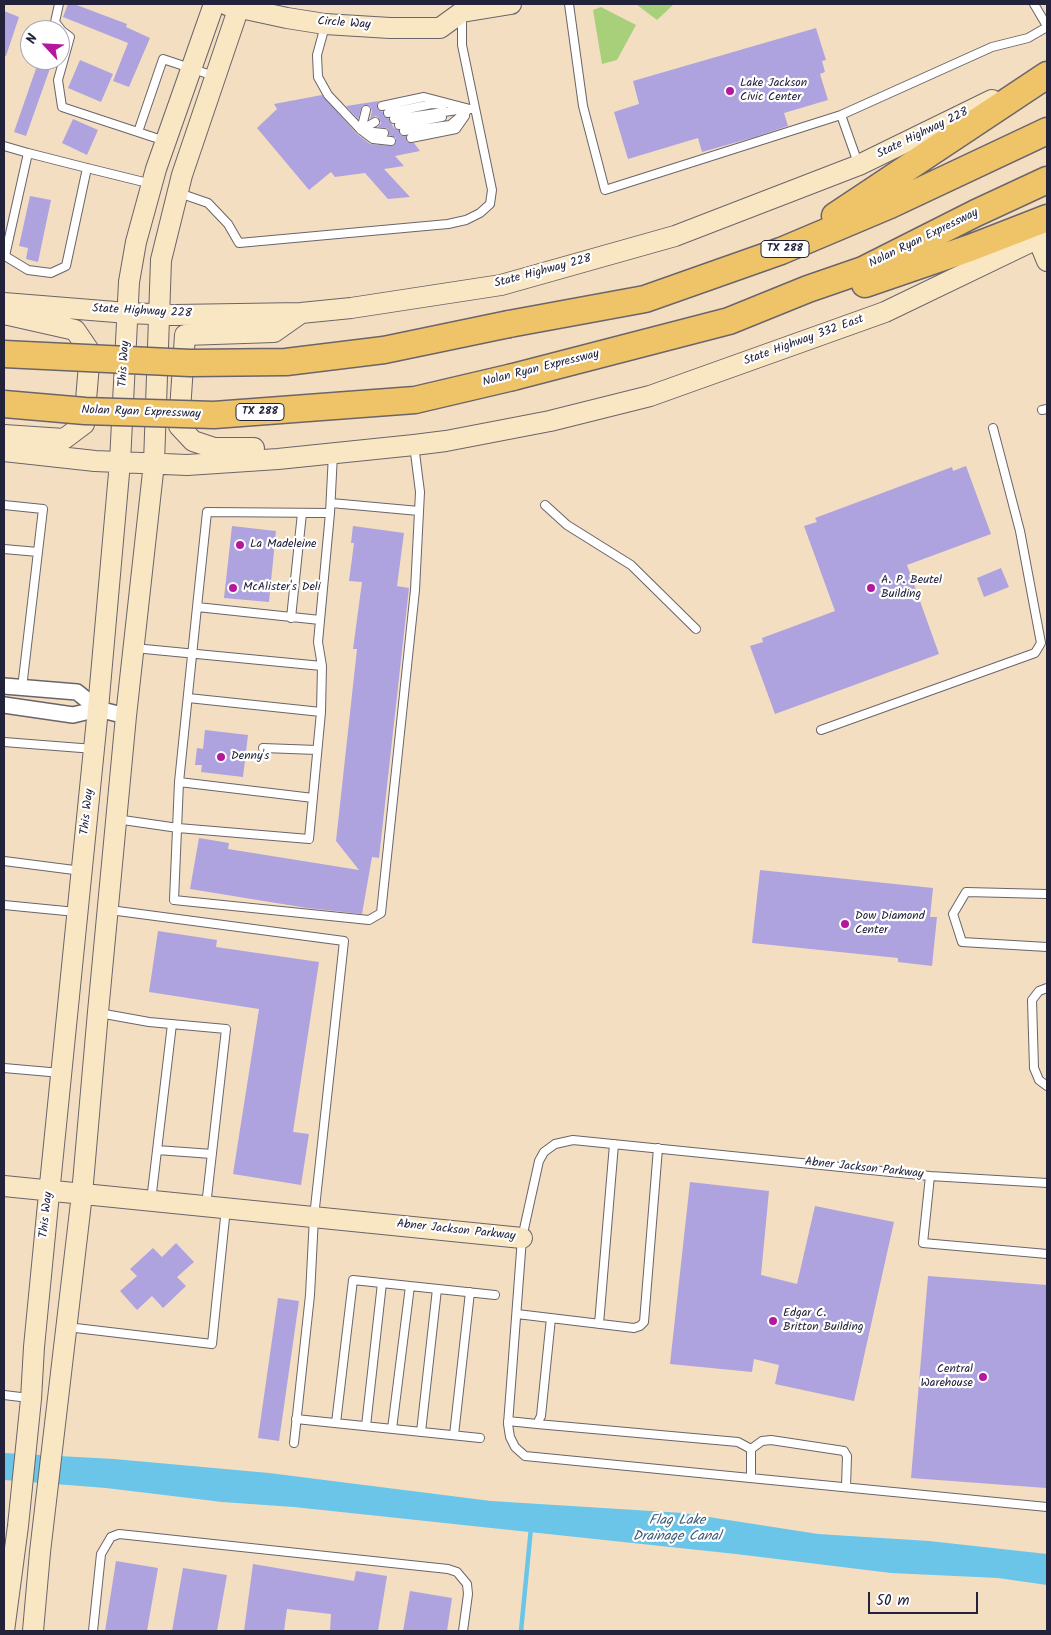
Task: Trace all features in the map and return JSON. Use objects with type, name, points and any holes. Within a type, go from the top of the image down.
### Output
[{"type":"highway","points":[[781,251],[1047,74]]},
{"type":"highway","name":"TX 288","points":[[4,354],[190,363],[286,362],[384,350],[509,324],[645,299],[781,251],[890,205],[1047,131]]},
{"type":"highway","name":"Nolan Ryan Expressway","points":[[4,404],[85,411],[214,415],[415,400],[513,377],[729,321],[808,289],[863,270],[1047,180]]},
{"type":"highway","points":[[729,321],[837,293],[970,248],[1044,230]]},
{"type":"main road","name":"This Way","points":[[33,1631],[40,1552],[82,1194],[126,716],[154,463],[161,260],[168,178],[165,142],[214,4]]},
{"type":"main road","name":"Circle Way","points":[[234,5],[287,18],[325,24],[390,28],[440,28],[458,6],[511,4]]},
{"type":"main road","name":"This Way","points":[[4,1631],[18,1526],[49,1191],[98,709],[120,462],[129,282],[136,242],[216,77],[234,5]]},
{"type":"main road","name":"State Highway 228","points":[[4,303],[160,314],[215,315],[301,312],[351,308],[501,285],[675,236],[859,165],[1047,74]]},
{"type":"main road","points":[[1044,230],[1047,261]]},
{"type":"main road","name":"State Highway 332 East","points":[[414,446],[446,442],[550,421],[650,396],[885,312],[1044,230]]},
{"type":"main road","points":[[278,459],[262,448],[214,448],[193,441],[179,426],[185,335],[274,332],[301,312]]},
{"type":"main road","points":[[4,314],[74,330],[90,352],[84,424],[64,439],[4,434]]},
{"type":"main road","points":[[4,452],[95,461],[187,465],[278,459],[334,452],[414,446]]},
{"type":"main road","points":[[67,1010],[98,1012]]},
{"type":"main road","name":"Abner Jackson Parkway","points":[[4,1186],[522,1238]]},
{"type":"street","points":[[4,686],[77,692],[98,709],[126,716]]},
{"type":"street","points":[[4,705],[73,715],[98,709]]},
{"type":"lane","points":[[59,4],[55,22],[70,38],[58,80],[62,107],[165,142]]},
{"type":"lane","points":[[569,4],[583,106],[605,190],[841,115],[992,47],[1028,38],[1047,27],[1034,4]]},
{"type":"lane","points":[[4,146],[88,168],[168,178],[208,203],[228,224],[239,243],[448,224],[466,220],[480,213],[490,204],[492,190],[472,108],[458,6]]},
{"type":"lane","points":[[325,24],[317,55],[318,77],[328,94],[361,130],[373,139],[391,141]]},
{"type":"lane","points":[[138,132],[163,59],[216,77]]},
{"type":"lane","points":[[382,106],[424,97],[472,108]]},
{"type":"lane","points":[[394,119],[472,108]]},
{"type":"lane","points":[[404,131],[450,125],[472,108]]},
{"type":"lane","points":[[410,138],[456,129],[472,108]]},
{"type":"lane","points":[[841,115],[859,165]]},
{"type":"lane","points":[[361,130],[375,122]]},
{"type":"lane","points":[[361,130],[375,122]]},
{"type":"lane","points":[[361,130],[375,122]]},
{"type":"lane","points":[[28,153],[4,256],[28,270],[51,273],[66,266],[88,168]]},
{"type":"lane","points":[[822,730],[1035,653],[1044,642],[1020,531],[993,428]]},
{"type":"lane","points":[[330,513],[207,512],[179,782],[174,900],[369,920],[381,913],[415,590],[420,492],[414,446]]},
{"type":"lane","points":[[116,819],[178,828],[309,839],[321,712],[322,666],[318,642],[334,452]]},
{"type":"lane","points":[[331,503],[419,512]]},
{"type":"lane","points":[[4,504],[44,509],[22,688]]},
{"type":"lane","points":[[545,505],[567,525],[631,565],[696,629]]},
{"type":"lane","points":[[291,618],[302,514]]},
{"type":"lane","points":[[4,548],[38,552]]},
{"type":"lane","points":[[197,607],[320,620]]},
{"type":"lane","points":[[134,648],[322,666]]},
{"type":"lane","points":[[188,698],[321,712]]},
{"type":"lane","points":[[4,742],[94,749]]},
{"type":"lane","points":[[263,748],[317,750]]},
{"type":"lane","points":[[179,782],[313,798]]},
{"type":"lane","points":[[4,862],[82,871]]},
{"type":"lane","points":[[1047,894],[966,892],[953,914],[962,942],[1047,948]]},
{"type":"lane","points":[[4,905],[77,912]]},
{"type":"lane","points":[[108,910],[344,941],[314,1217],[310,1294],[294,1443]]},
{"type":"lane","points":[[1047,988],[1039,991],[1032,1000],[1034,1068],[1040,1080],[1047,1086]]},
{"type":"lane","points":[[98,1012],[149,1022],[226,1029],[206,1206]]},
{"type":"lane","points":[[151,1201],[172,1024]]},
{"type":"lane","points":[[4,1068],[61,1072]]},
{"type":"lane","name":"Abner Jackson Parkway","points":[[522,1238],[539,1161],[544,1152],[555,1144],[573,1140],[930,1176],[1047,1182]]},
{"type":"lane","points":[[599,1324],[614,1144]]},
{"type":"lane","points":[[517,1314],[634,1328],[644,1322],[658,1148]]},
{"type":"lane","points":[[157,1150],[212,1154]]},
{"type":"lane","points":[[930,1176],[923,1243],[1047,1254]]},
{"type":"lane","points":[[67,1327],[212,1344],[226,1208]]},
{"type":"lane","points":[[522,1238],[508,1421],[510,1437],[515,1447],[525,1456],[1047,1507]]},
{"type":"lane","points":[[336,1423],[352,1280],[495,1295]]},
{"type":"lane","points":[[366,1426],[382,1283]]},
{"type":"lane","points":[[392,1429],[410,1286]]},
{"type":"lane","points":[[421,1432],[437,1289]]},
{"type":"lane","points":[[454,1435],[470,1292]]},
{"type":"lane","points":[[537,1424],[541,1416],[551,1318]]},
{"type":"lane","points":[[4,1395],[31,1398]]},
{"type":"lane","points":[[296,1419],[480,1438]]},
{"type":"lane","points":[[508,1421],[738,1442],[751,1449]]},
{"type":"lane","points":[[751,1449],[762,1441],[771,1440],[844,1451],[848,1456],[846,1487]]},
{"type":"lane","points":[[751,1449],[751,1478]]},
{"type":"lane","points":[[93,1631],[101,1554],[111,1537],[119,1534],[448,1569],[457,1572],[467,1584],[468,1594],[464,1631]]},
{"type":"green space","points":[[636,4],[674,4],[657,20]]},
{"type":"green space","points":[[601,7],[636,25],[617,60],[602,64],[593,10]]},
{"type":"water","name":"Flag Lake Drainage Canal","points":[[4,1453],[114,1459],[269,1473],[491,1501],[683,1513],[818,1534],[929,1541],[1047,1554],[1047,1585],[998,1578],[891,1573],[736,1554],[294,1507],[222,1502],[106,1488],[4,1480]]},
{"type":"building","points":[[68,4],[74,4],[127,24],[126,27],[150,38],[129,87],[113,81],[128,43],[63,17]]},
{"type":"building","points":[[4,11],[19,17],[6,56],[4,56]]},
{"type":"building","name":"Lake Jackson Civic Center","points":[[816,28],[826,60],[822,61],[825,72],[820,74],[828,100],[784,113],[788,126],[755,137],[702,152],[698,138],[628,159],[614,112],[639,104],[633,81]]},
{"type":"building","points":[[80,60],[113,74],[101,102],[68,88]]},
{"type":"building","points":[[36,70],[49,70],[26,136],[14,132]]},
{"type":"building","points":[[322,95],[357,134],[370,144],[393,146],[396,138],[389,135],[387,128],[378,127],[381,123],[378,117],[375,116],[370,119],[372,111],[370,106],[362,106],[358,119],[346,106],[379,101],[378,109],[389,119],[394,128],[399,130],[400,135],[406,136],[407,142],[414,143],[420,151],[395,156],[404,166],[384,169],[410,197],[388,199],[365,173],[335,177],[331,172],[309,190],[257,128],[277,109],[274,104]]},
{"type":"building","points":[[73,119],[98,130],[87,155],[62,143]]},
{"type":"building","points":[[30,196],[51,200],[38,262],[26,259],[28,248],[19,246]]},
{"type":"building","name":"A. P. Beutel Building","points":[[966,466],[991,534],[907,565],[939,654],[775,714],[750,646],[763,642],[762,638],[835,611],[804,526],[817,522],[815,518],[952,467],[953,471]]},
{"type":"building","points":[[232,526],[276,531],[269,602],[224,598]]},
{"type":"building","points":[[353,526],[404,533],[397,586],[409,588],[379,858],[372,857],[362,914],[307,908],[190,889],[199,838],[229,843],[228,849],[359,870],[336,841],[357,649],[353,649],[362,582],[349,581],[354,543],[351,543]]},
{"type":"building","points":[[1001,568],[1009,587],[984,597],[977,578]]},
{"type":"building","name":"Denny's","points":[[205,730],[248,735],[243,777],[201,772],[202,765],[195,765],[197,748],[203,749]]},
{"type":"building","name":"Dow Diamond Center","points":[[760,870],[933,888],[930,917],[937,917],[932,966],[898,962],[898,958],[752,943]]},
{"type":"building","points":[[158,931],[217,940],[216,947],[319,962],[293,1132],[309,1134],[301,1185],[233,1174],[259,1009],[149,992]]},
{"type":"building","name":"Edgar C. Britton Building","points":[[690,1182],[769,1191],[761,1275],[797,1284],[815,1206],[894,1222],[854,1401],[775,1384],[779,1365],[754,1359],[752,1372],[670,1364]]},
{"type":"building","points":[[176,1243],[194,1262],[177,1277],[186,1286],[163,1308],[152,1296],[137,1310],[120,1291],[137,1276],[130,1269],[153,1248],[162,1257]]},
{"type":"building","name":"Central Warehouse","points":[[928,1276],[1047,1285],[1046,1488],[911,1478]]},
{"type":"building","points":[[278,1298],[299,1301],[279,1441],[258,1438]]},
{"type":"building","points":[[116,1561],[158,1568],[147,1631],[105,1631]]},
{"type":"building","points":[[253,1564],[354,1581],[356,1571],[387,1576],[378,1631],[330,1631],[331,1614],[287,1609],[284,1631],[244,1631]]},
{"type":"building","points":[[183,1568],[227,1575],[217,1631],[172,1631]]},
{"type":"building","points":[[410,1591],[452,1598],[447,1631],[403,1631]]},
{"type":"waterway","points":[[521,1631],[531,1528]]},
{"type":"place","name":"Lake Jackson Civic Center","points":[[730,91]]},
{"type":"place","name":"La Madeleine","points":[[240,545]]},
{"type":"place","name":"McAlister's Deli","points":[[233,588]]},
{"type":"place","name":"A. P. Beutel Building","points":[[871,588]]},
{"type":"place","name":"Denny's","points":[[221,757]]},
{"type":"place","name":"Dow Diamond Center","points":[[845,924]]},
{"type":"place","name":"Edgar C. Britton Building","points":[[773,1321]]},
{"type":"place","name":"Central Warehouse","points":[[983,1377]]}]
